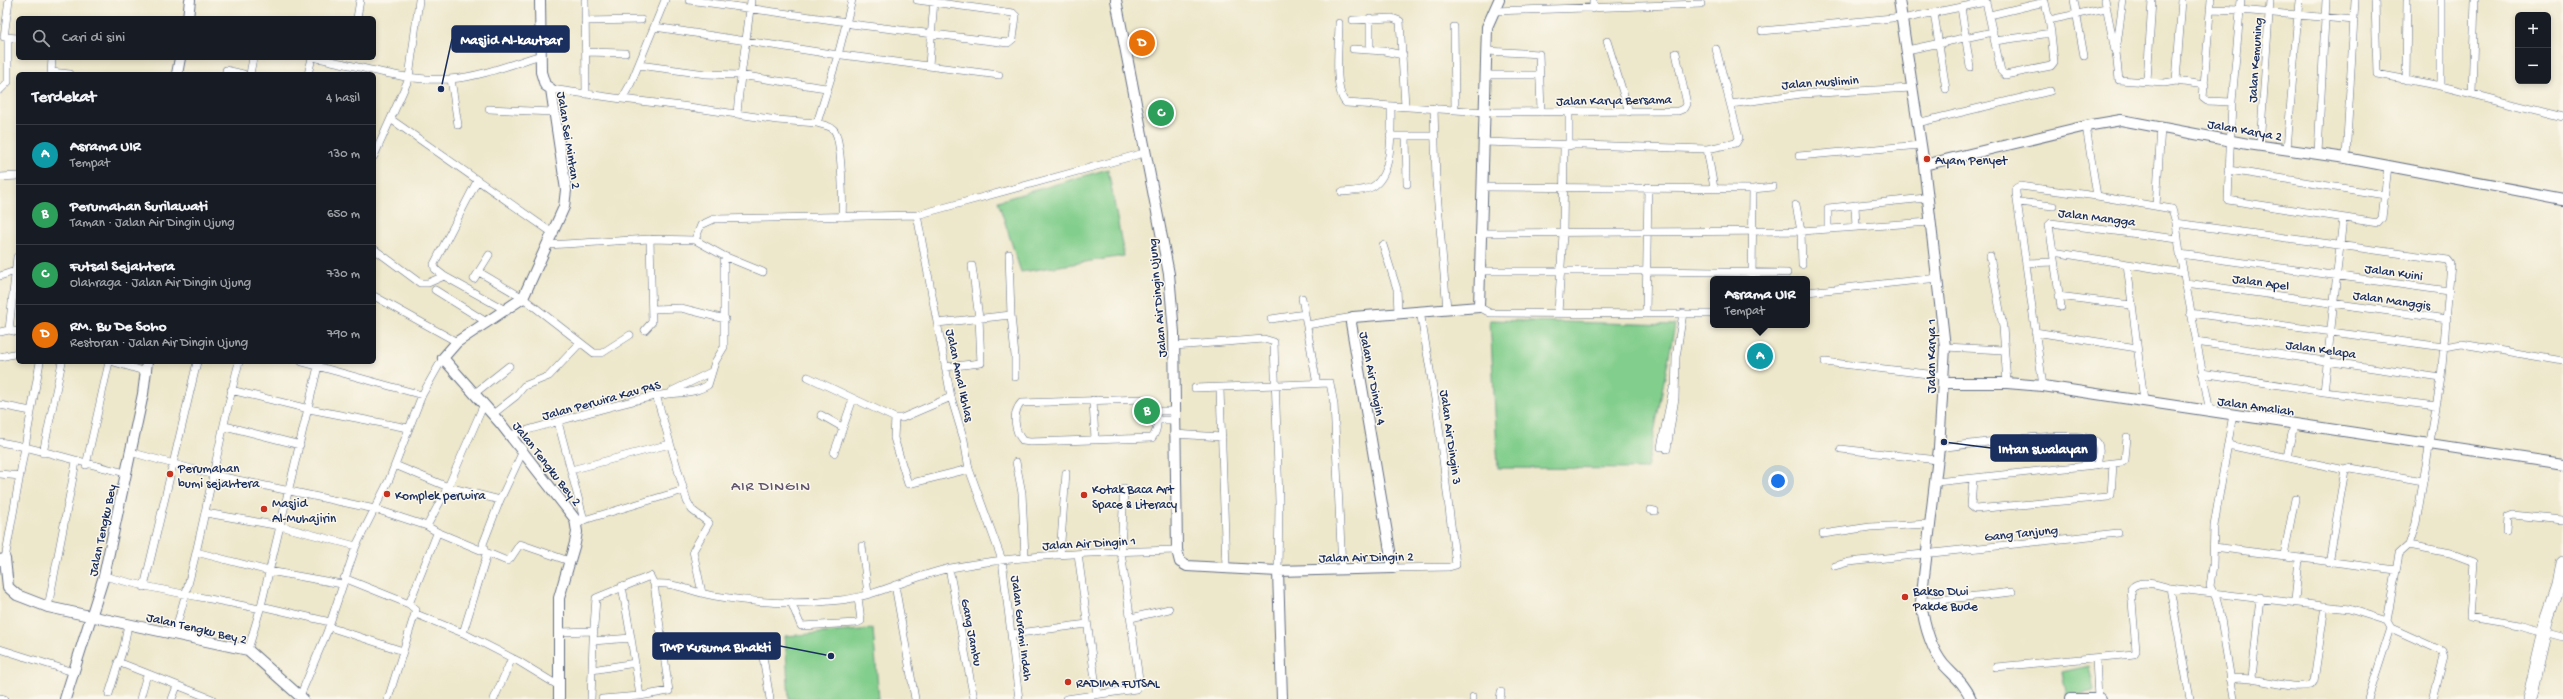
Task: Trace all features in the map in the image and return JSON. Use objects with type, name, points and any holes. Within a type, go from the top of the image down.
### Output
[{"type":"highway","points":[[2529,699],[2544,632],[2561,586],[2563,563]]},
{"type":"street","points":[[0,90],[5,87],[8,82],[4,37],[9,0]]},
{"type":"street","points":[[188,16],[190,0]]},
{"type":"street","points":[[357,16],[360,0]]},
{"type":"street","points":[[376,152],[392,120],[409,78],[419,0]]},
{"type":"street","name":"Jalan Sei Mintan 2","points":[[443,358],[457,342],[507,311],[523,298],[547,245],[554,234],[564,207],[566,190],[553,112],[551,89],[545,85],[542,79],[540,0]]},
{"type":"street","points":[[584,0],[586,92]]},
{"type":"street","points":[[622,99],[639,65],[665,0]]},
{"type":"street","points":[[689,0],[750,10],[931,34],[1008,43],[1013,39],[1016,16],[1013,12],[917,0]]},
{"type":"street","points":[[737,114],[739,75],[747,40],[751,0]]},
{"type":"street","points":[[817,123],[826,88],[840,55],[849,23],[852,0]]},
{"type":"street","name":"Jalan Air Dingin Ujung","points":[[1116,0],[1144,153],[1167,254],[1174,346],[1174,434],[1177,550]]},
{"type":"street","points":[[1499,0],[1487,27],[1486,112],[1480,233],[1479,306],[1490,313],[1710,314]]},
{"type":"street","points":[[1593,0],[1593,9]]},
{"type":"street","name":"Jalan Karya 1","points":[[1899,0],[1924,165],[1926,198],[1938,278],[1945,348],[1945,379],[1940,448],[1921,602],[1923,617],[1934,650],[1943,664],[1965,686],[1971,699]]},
{"type":"street","points":[[2074,0],[2084,56]]},
{"type":"street","points":[[2116,52],[2123,0]]},
{"type":"street","points":[[2147,81],[2152,0]]},
{"type":"street","points":[[2176,81],[2182,0]]},
{"type":"street","points":[[2211,0],[2204,100],[2232,102]]},
{"type":"street","points":[[2241,0],[2232,102],[2229,170],[2230,200],[2343,218],[2380,222],[2388,166]]},
{"type":"street","name":"Jalan Kemuning","points":[[2260,145],[2270,0]]},
{"type":"street","points":[[2287,149],[2299,0]]},
{"type":"street","points":[[2318,153],[2326,0]]},
{"type":"street","points":[[2346,158],[2356,0]]},
{"type":"street","points":[[2375,0],[2376,73],[2472,93],[2563,117]]},
{"type":"street","points":[[2406,80],[2407,0]]},
{"type":"street","points":[[2441,0],[2441,86]]},
{"type":"street","points":[[2472,93],[2475,0]]},
{"type":"street","points":[[929,65],[934,1]]},
{"type":"street","points":[[1762,31],[1902,18],[1986,2],[2001,71],[2007,75],[2037,70],[2053,64],[2051,34],[2045,1],[1990,15]]},
{"type":"street","points":[[1493,11],[1593,9],[1701,4]]},
{"type":"street","points":[[2049,20],[2076,14],[2105,4],[2116,52],[2119,80],[2176,81],[2205,84]]},
{"type":"street","points":[[1961,7],[1970,67]]},
{"type":"street","points":[[2210,9],[2325,16],[2354,20]]},
{"type":"street","points":[[1934,13],[1946,89]]},
{"type":"street","points":[[1370,18],[1370,49]]},
{"type":"street","points":[[1352,20],[1392,18],[1400,21],[1405,106]]},
{"type":"street","points":[[584,21],[641,20]]},
{"type":"street","name":"Jalan Karya Bersama","points":[[1339,23],[1338,79],[1341,97],[1346,103],[1486,112],[1678,111],[1685,108],[1687,104],[1676,53]]},
{"type":"street","points":[[655,27],[840,55],[1000,75]]},
{"type":"street","points":[[1454,27],[1455,109]]},
{"type":"street","points":[[1907,50],[1993,32]]},
{"type":"street","points":[[1995,41],[2051,34]]},
{"type":"street","points":[[4,37],[16,38]]},
{"type":"street","points":[[1607,41],[1629,112]]},
{"type":"street","points":[[1353,49],[1370,49],[1403,55]]},
{"type":"street","points":[[1484,142],[1567,146],[1707,149],[1721,148],[1738,142],[1739,138],[1731,104],[1716,49]]},
{"type":"street","points":[[1487,51],[1536,52],[1540,55],[1541,112]]},
{"type":"street","points":[[586,52],[625,53]]},
{"type":"street","points":[[338,60],[349,61],[409,78],[451,79],[541,55]]},
{"type":"street","points":[[51,72],[52,60]]},
{"type":"street","points":[[177,72],[180,60]]},
{"type":"street","points":[[250,72],[253,60]]},
{"type":"street","points":[[308,72],[312,60]]},
{"type":"street","points":[[639,65],[706,74],[739,75],[826,88]]},
{"type":"street","points":[[226,70],[234,72]]},
{"type":"street","points":[[1486,75],[1540,75]]},
{"type":"street","points":[[451,79],[458,125]]},
{"type":"street","name":"Jalan Muslimin","points":[[1731,104],[1801,94],[1912,88]]},
{"type":"street","points":[[551,89],[586,92],[622,99],[817,123],[831,128],[837,134],[841,167],[842,217]]},
{"type":"street","points":[[1917,123],[2050,91]]},
{"type":"street","points":[[1342,192],[1366,189],[1377,183],[1388,161],[1391,106]]},
{"type":"street","points":[[1434,108],[1436,188],[1447,309]]},
{"type":"street","points":[[489,109],[553,112]]},
{"type":"street","points":[[1558,313],[1562,272],[1569,112]]},
{"type":"street","points":[[392,120],[554,234]]},
{"type":"street","name":"Jalan Karya 2","points":[[1924,165],[2086,126],[2121,120],[2230,140],[2346,158],[2563,199]]},
{"type":"street","points":[[2086,126],[2097,196]]},
{"type":"street","points":[[2156,206],[2162,127]]},
{"type":"street","points":[[1390,136],[1435,136]]},
{"type":"street","points":[[1406,136],[1407,184]]},
{"type":"street","points":[[1799,156],[1920,145]]},
{"type":"street","points":[[1707,149],[1714,188]]},
{"type":"street","points":[[696,240],[701,225],[714,219],[752,217],[917,215],[1144,153]]},
{"type":"street","points":[[2229,170],[2385,195]]},
{"type":"street","points":[[0,177],[16,176]]},
{"type":"street","points":[[477,181],[434,264],[435,269],[444,276],[507,311]]},
{"type":"street","points":[[2043,386],[2018,202],[2015,191],[2020,186],[2097,196],[2172,209],[2176,223],[2190,313],[2210,412]]},
{"type":"street","points":[[1483,187],[1648,187],[1753,189],[1773,187]]},
{"type":"street","points":[[1646,314],[1648,271],[1646,231],[1648,187]]},
{"type":"street","points":[[1752,276],[1751,232],[1753,189]]},
{"type":"street","points":[[1828,229],[1828,208],[1926,198]]},
{"type":"street","points":[[2018,202],[2053,206]]},
{"type":"street","points":[[1796,205],[1801,232],[1802,265]]},
{"type":"street","points":[[1855,205],[1856,227]]},
{"type":"street","name":"Jalan Amal Ikhlas","points":[[917,215],[944,367],[951,397],[964,440],[970,469],[1002,560]]},
{"type":"street","points":[[2324,392],[2343,218]]},
{"type":"street","points":[[1480,233],[1563,234],[1646,231],[1801,232],[1930,222]]},
{"type":"street","name":"Jalan Mangga","points":[[2060,307],[2049,225],[2053,222],[2178,240]]},
{"type":"street","points":[[2176,223],[2448,260],[2451,270],[2447,318],[2441,378],[2431,442],[2416,523],[2409,546],[2399,554],[2387,621],[2391,628],[2440,648],[2444,657],[2433,699]]},
{"type":"street","points":[[646,330],[651,326],[652,309],[650,239]]},
{"type":"street","points":[[547,245],[650,239],[696,240],[724,256],[763,272]]},
{"type":"street","points":[[1383,245],[1397,289],[1398,313]]},
{"type":"street","points":[[376,251],[420,283],[428,283],[444,276]]},
{"type":"street","points":[[2053,252],[2184,273]]},
{"type":"street","points":[[474,279],[489,254]]},
{"type":"street","points":[[1009,254],[1011,315],[1016,356],[1015,377]]},
{"type":"street","name":"Jalan Kuini","points":[[2180,254],[2449,291]]},
{"type":"street","points":[[665,394],[711,372],[715,362],[723,351],[725,318],[724,256]]},
{"type":"street","points":[[1990,256],[2002,328],[2007,383]]},
{"type":"street","points":[[2026,263],[2054,262]]},
{"type":"street","points":[[9,330],[16,264]]},
{"type":"street","points":[[2127,264],[2144,401]]},
{"type":"street","points":[[944,367],[981,363],[979,318],[972,266]]},
{"type":"street","points":[[0,276],[15,271]]},
{"type":"street","points":[[1480,271],[1648,271],[1752,276],[1787,273]]},
{"type":"street","points":[[479,272],[523,298],[597,354],[630,335]]},
{"type":"street","points":[[1810,292],[1938,278]]},
{"type":"street","name":"Jalan Apel","points":[[2186,282],[2333,303]]},
{"type":"street","points":[[435,290],[488,323]]},
{"type":"street","points":[[2058,296],[2131,305]]},
{"type":"street","points":[[376,297],[457,342]]},
{"type":"street","points":[[1302,298],[1316,379]]},
{"type":"street","name":"Jalan Manggis","points":[[2333,303],[2447,318]]},
{"type":"street","name":"Jalan Air Dingin 4","points":[[1393,568],[1352,328],[1353,317],[1479,306]]},
{"type":"street","points":[[652,309],[681,308],[725,318]]},
{"type":"street","name":"Jalan Air Dingin 3","points":[[1420,311],[1437,411],[1456,564],[1455,566]]},
{"type":"street","points":[[1664,448],[1675,398],[1673,388],[1683,313]]},
{"type":"street","points":[[2190,313],[2444,348],[2462,344],[2563,361]]},
{"type":"street","points":[[1271,320],[1305,314]]},
{"type":"street","points":[[937,323],[1011,315]]},
{"type":"street","points":[[1307,324],[1353,317]]},
{"type":"street","points":[[0,332],[9,330],[16,332]]},
{"type":"street","points":[[2036,332],[2137,348]]},
{"type":"street","points":[[1174,346],[1264,339],[1274,342],[1282,699]]},
{"type":"street","points":[[493,414],[516,396],[524,386],[548,376],[580,342]]},
{"type":"street","name":"Jalan Kelapa","points":[[2196,342],[2441,378]]},
{"type":"street","points":[[1945,348],[2004,350]]},
{"type":"street","points":[[0,357],[16,353]]},
{"type":"street","points":[[302,697],[356,546],[395,465],[422,395],[443,358]]},
{"type":"street","name":"Jalan Tengku Bey 2","points":[[443,358],[493,414],[580,523],[559,598],[559,699]]},
{"type":"street","points":[[1826,362],[1945,379]]},
{"type":"street","points":[[3,557],[26,446],[40,364]]},
{"type":"street","points":[[43,453],[62,364]]},
{"type":"street","points":[[86,465],[109,364]]},
{"type":"street","points":[[121,364],[147,372]]},
{"type":"street","name":"Jalan Tengku Bey","points":[[65,699],[93,616],[104,576],[147,372],[147,364]]},
{"type":"street","points":[[144,587],[197,364]]},
{"type":"street","points":[[174,634],[187,593],[225,426],[231,390],[238,364]]},
{"type":"street","points":[[248,650],[261,607],[309,409],[318,364],[422,395]]},
{"type":"street","points":[[475,393],[509,366]]},
{"type":"street","name":"Jalan Perwira Kav P4S","points":[[510,435],[656,395],[703,389],[708,385],[711,372]]},
{"type":"street","points":[[2202,373],[2324,392],[2436,406]]},
{"type":"street","points":[[808,377],[895,418],[902,418],[951,397]]},
{"type":"street","name":"Jalan Amaliah","points":[[1945,379],[2043,386],[2210,412],[2431,442],[2563,464]]},
{"type":"street","points":[[1195,388],[1220,389],[1328,382],[1331,384],[1342,568]]},
{"type":"street","points":[[1220,389],[1226,568]]},
{"type":"street","points":[[231,390],[309,409],[408,428]]},
{"type":"street","points":[[656,395],[684,490],[692,510],[709,523],[693,550],[702,593]]},
{"type":"street","points":[[834,454],[842,427],[853,399]]},
{"type":"street","points":[[1094,400],[1095,440]]},
{"type":"street","points":[[1094,400],[1149,400],[1156,411],[1157,420],[1154,435],[1152,438],[1022,441],[1019,436],[1015,416],[1021,403],[1094,400]]},
{"type":"street","points":[[427,526],[448,487],[484,404]]},
{"type":"street","points":[[0,405],[31,411]]},
{"type":"street","points":[[1156,411],[1174,415]]},
{"type":"street","points":[[2233,414],[2214,526],[2214,548],[2210,586],[2216,598],[2220,613],[2234,699]]},
{"type":"street","points":[[821,415],[842,427]]},
{"type":"street","points":[[1157,420],[1174,415]]},
{"type":"street","points":[[895,418],[894,438],[908,484],[970,469]]},
{"type":"street","points":[[558,422],[570,470],[580,523],[684,490]]},
{"type":"street","points":[[2287,457],[2294,424]]},
{"type":"street","points":[[225,426],[300,445]]},
{"type":"street","points":[[1174,434],[1222,437]]},
{"type":"street","points":[[1940,448],[2051,436],[2075,436],[2094,440],[2098,443],[2097,465]]},
{"type":"street","points":[[1936,482],[2113,464],[2126,460],[2127,437]]},
{"type":"street","points":[[0,442],[26,446],[43,453],[86,465],[126,473]]},
{"type":"street","points":[[570,470],[670,444]]},
{"type":"street","points":[[2228,445],[2345,470],[2351,468],[2423,481]]},
{"type":"street","points":[[1842,449],[1938,460]]},
{"type":"street","points":[[463,633],[486,554],[483,544],[500,500],[523,451]]},
{"type":"street","points":[[130,452],[214,475],[289,489],[374,509],[427,526],[486,554],[507,560],[510,559],[516,547],[524,544],[569,561]]},
{"type":"street","points":[[48,607],[76,462]]},
{"type":"street","points":[[1016,462],[1022,493],[1025,557]]},
{"type":"street","points":[[1973,478],[1971,506],[1974,510],[2110,497],[2113,464]]},
{"type":"street","points":[[395,465],[448,487],[500,500]]},
{"type":"street","points":[[2329,563],[2345,470]]},
{"type":"street","points":[[0,474],[20,476]]},
{"type":"street","points":[[1060,555],[1066,474]]},
{"type":"street","points":[[1066,699],[1136,689],[1140,682],[1121,552],[1124,488]]},
{"type":"street","points":[[2284,555],[2295,499]]},
{"type":"street","points":[[206,513],[280,526],[356,546]]},
{"type":"street","points":[[2507,531],[2508,517],[2513,515],[2563,520]]},
{"type":"street","points":[[1823,534],[1870,527],[1930,524]]},
{"type":"street","points":[[409,604],[437,532]]},
{"type":"street","name":"Gang Tanjung","points":[[1835,566],[1849,562],[2118,533]]},
{"type":"street","points":[[862,546],[868,594]]},
{"type":"street","points":[[2409,546],[2450,553],[2474,562],[2469,604],[2470,617],[2563,637]]},
{"type":"street","points":[[2214,548],[2284,555],[2299,559],[2396,570]]},
{"type":"street","name":"Jalan Air Dingin 2","points":[[1177,550],[1179,560],[1184,565],[1278,571],[1455,566]]},
{"type":"street","name":"Jalan Air Dingin 1","points":[[622,586],[650,576],[654,584],[670,583],[702,593],[739,599],[791,602],[858,597],[949,568],[1002,560],[1060,555],[1177,550]]},
{"type":"street","points":[[196,552],[269,571],[343,581],[414,607],[416,614],[388,699]]},
{"type":"street","points":[[1078,554],[1087,624],[1102,695]]},
{"type":"street","name":"Jalan Tengku Bey 2","points":[[3,557],[8,587],[11,592],[48,607],[248,650],[302,697]]},
{"type":"street","points":[[2295,601],[2299,559]]},
{"type":"street","name":"Jalan Gurami Indah","points":[[1002,560],[1019,699]]},
{"type":"street","name":"Gang Jambu","points":[[949,568],[974,699]]},
{"type":"street","points":[[104,576],[144,587],[187,593],[261,607],[329,625],[404,651]]},
{"type":"street","points":[[1996,667],[2135,653],[2130,593],[2132,586],[2148,583],[2170,588],[2295,601],[2349,609],[2387,621]]},
{"type":"street","points":[[602,699],[667,693],[669,689],[654,584]]},
{"type":"street","points":[[895,585],[915,699]]},
{"type":"street","points":[[591,699],[593,631],[596,598],[622,586],[640,696]]},
{"type":"street","points":[[2170,588],[2190,699]]},
{"type":"street","points":[[1921,602],[2012,592]]},
{"type":"street","points":[[791,602],[800,626],[856,623],[861,620],[858,597]]},
{"type":"street","points":[[2252,678],[2260,597]]},
{"type":"street","points":[[2230,679],[2252,678],[2299,686],[2311,685],[2314,681],[2326,606]]},
{"type":"street","points":[[1131,618],[1169,609]]},
{"type":"street","points":[[416,614],[463,633],[512,658],[559,686]]},
{"type":"street","points":[[109,694],[128,624]]},
{"type":"street","points":[[1012,634],[1087,624]]},
{"type":"street","points":[[2368,699],[2391,628]]},
{"type":"street","points":[[560,632],[593,631]]},
{"type":"street","points":[[593,641],[631,638]]},
{"type":"street","points":[[764,643],[762,651],[770,699]]},
{"type":"street","points":[[0,649],[73,672]]},
{"type":"street","points":[[494,699],[512,658]]},
{"type":"street","points":[[2070,699],[2099,699],[2096,658]]},
{"type":"street","points":[[118,662],[210,699]]},
{"type":"street","points":[[592,670],[635,663]]},
{"type":"street","points":[[140,699],[147,674]]},
{"type":"street","points":[[172,699],[176,686]]},
{"type":"street","points":[[0,698],[4,699]]},
{"type":"green space","points":[[1108,169],[1124,256],[1021,272],[998,201]]},
{"type":"green space","points":[[1490,320],[1675,325],[1647,469],[1498,468]]},
{"type":"green space","points":[[873,629],[879,699],[789,699],[785,636]]},
{"type":"green space","points":[[2089,666],[2094,691],[2067,697],[2062,672]]},
{"type":"place","name":"RM. Bu De Soho","points":[[1142,43]]},
{"type":"place","name":"Masjid Al-kautsar","points":[[441,89]]},
{"type":"place","name":"Futsal Sejahtera","points":[[1161,113]]},
{"type":"place","name":"Ayam Penyet","points":[[1927,159]]},
{"type":"place","name":"Asrama UIR","points":[[1760,356]]},
{"type":"place","name":"Perumahan Surilawati","points":[[1147,411]]},
{"type":"place","name":"Intan swalayan","points":[[1944,442]]},
{"type":"place","name":"Perumahan bumi sejahtera","points":[[170,474]]},
{"type":"place","name":"Komplek perwira","points":[[387,494]]},
{"type":"place","name":"Kotak Baca Art Space & Literacy","points":[[1084,495]]},
{"type":"place","name":"Masjid Al-Muhajirin","points":[[264,509]]},
{"type":"place","name":"Bakso Dwi Pakde Bude","points":[[1905,597]]},
{"type":"place","name":"TMP Kusuma Bhakti","points":[[831,656]]},
{"type":"place","name":"RADIMA FUTSAL","points":[[1068,682]]},
{"type":"district","name":"AIR DINGIN","points":[[771,485]]}]
